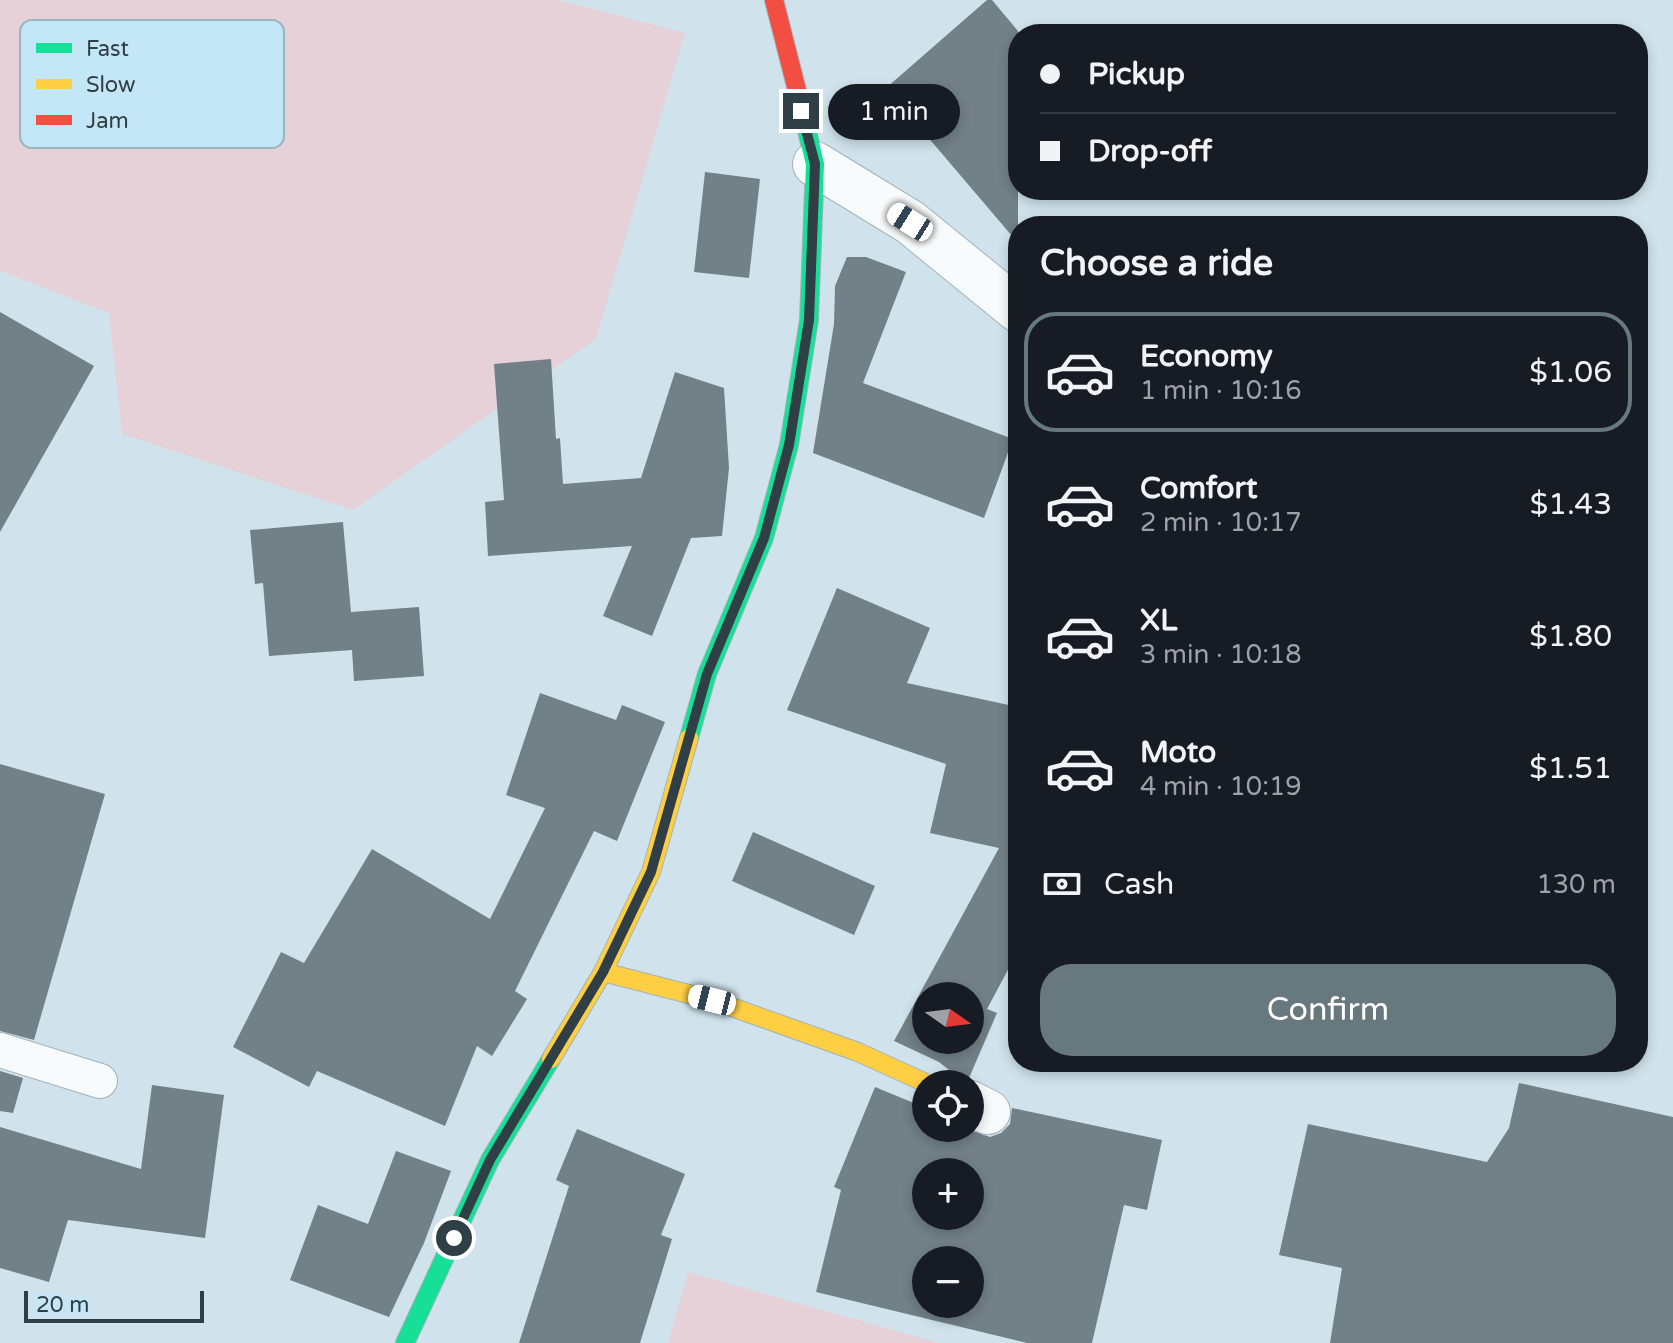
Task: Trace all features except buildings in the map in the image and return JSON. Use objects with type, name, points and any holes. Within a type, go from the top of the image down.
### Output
[{"type":"street","points":[[405,1343],[490,1160],[603,972],[651,872],[707,674],[764,538],[789,445],[809,320],[815,164],[774,0]]},
{"type":"street","points":[[815,164],[910,222],[1008,302]]},
{"type":"street","points":[[603,972],[712,1000],[858,1052],[912,1077]]},
{"type":"lane","points":[[0,1050],[100,1081]]},
{"type":"shaded area","points":[[0,0],[559,0],[685,33],[596,339],[353,510],[122,434],[109,313],[0,271]]},
{"type":"shaded area","points":[[688,1272],[939,1343],[668,1343]]},
{"type":"traffic: fast","points":[[689,738],[707,674],[764,538],[789,445],[809,320],[815,164],[802,110]]},
{"type":"traffic: fast","points":[[405,1343],[490,1160],[551,1059]]},
{"type":"traffic: slow","points":[[551,1059],[603,972],[651,872],[689,738]]},
{"type":"traffic: slow","points":[[603,972],[712,1000],[858,1052],[912,1077]]},
{"type":"traffic: jam","points":[[774,0],[802,110]]},
{"type":"route","points":[[454,1238],[490,1160],[603,972],[651,872],[707,674],[764,538],[789,445],[809,320],[815,164],[801,111]]}]
